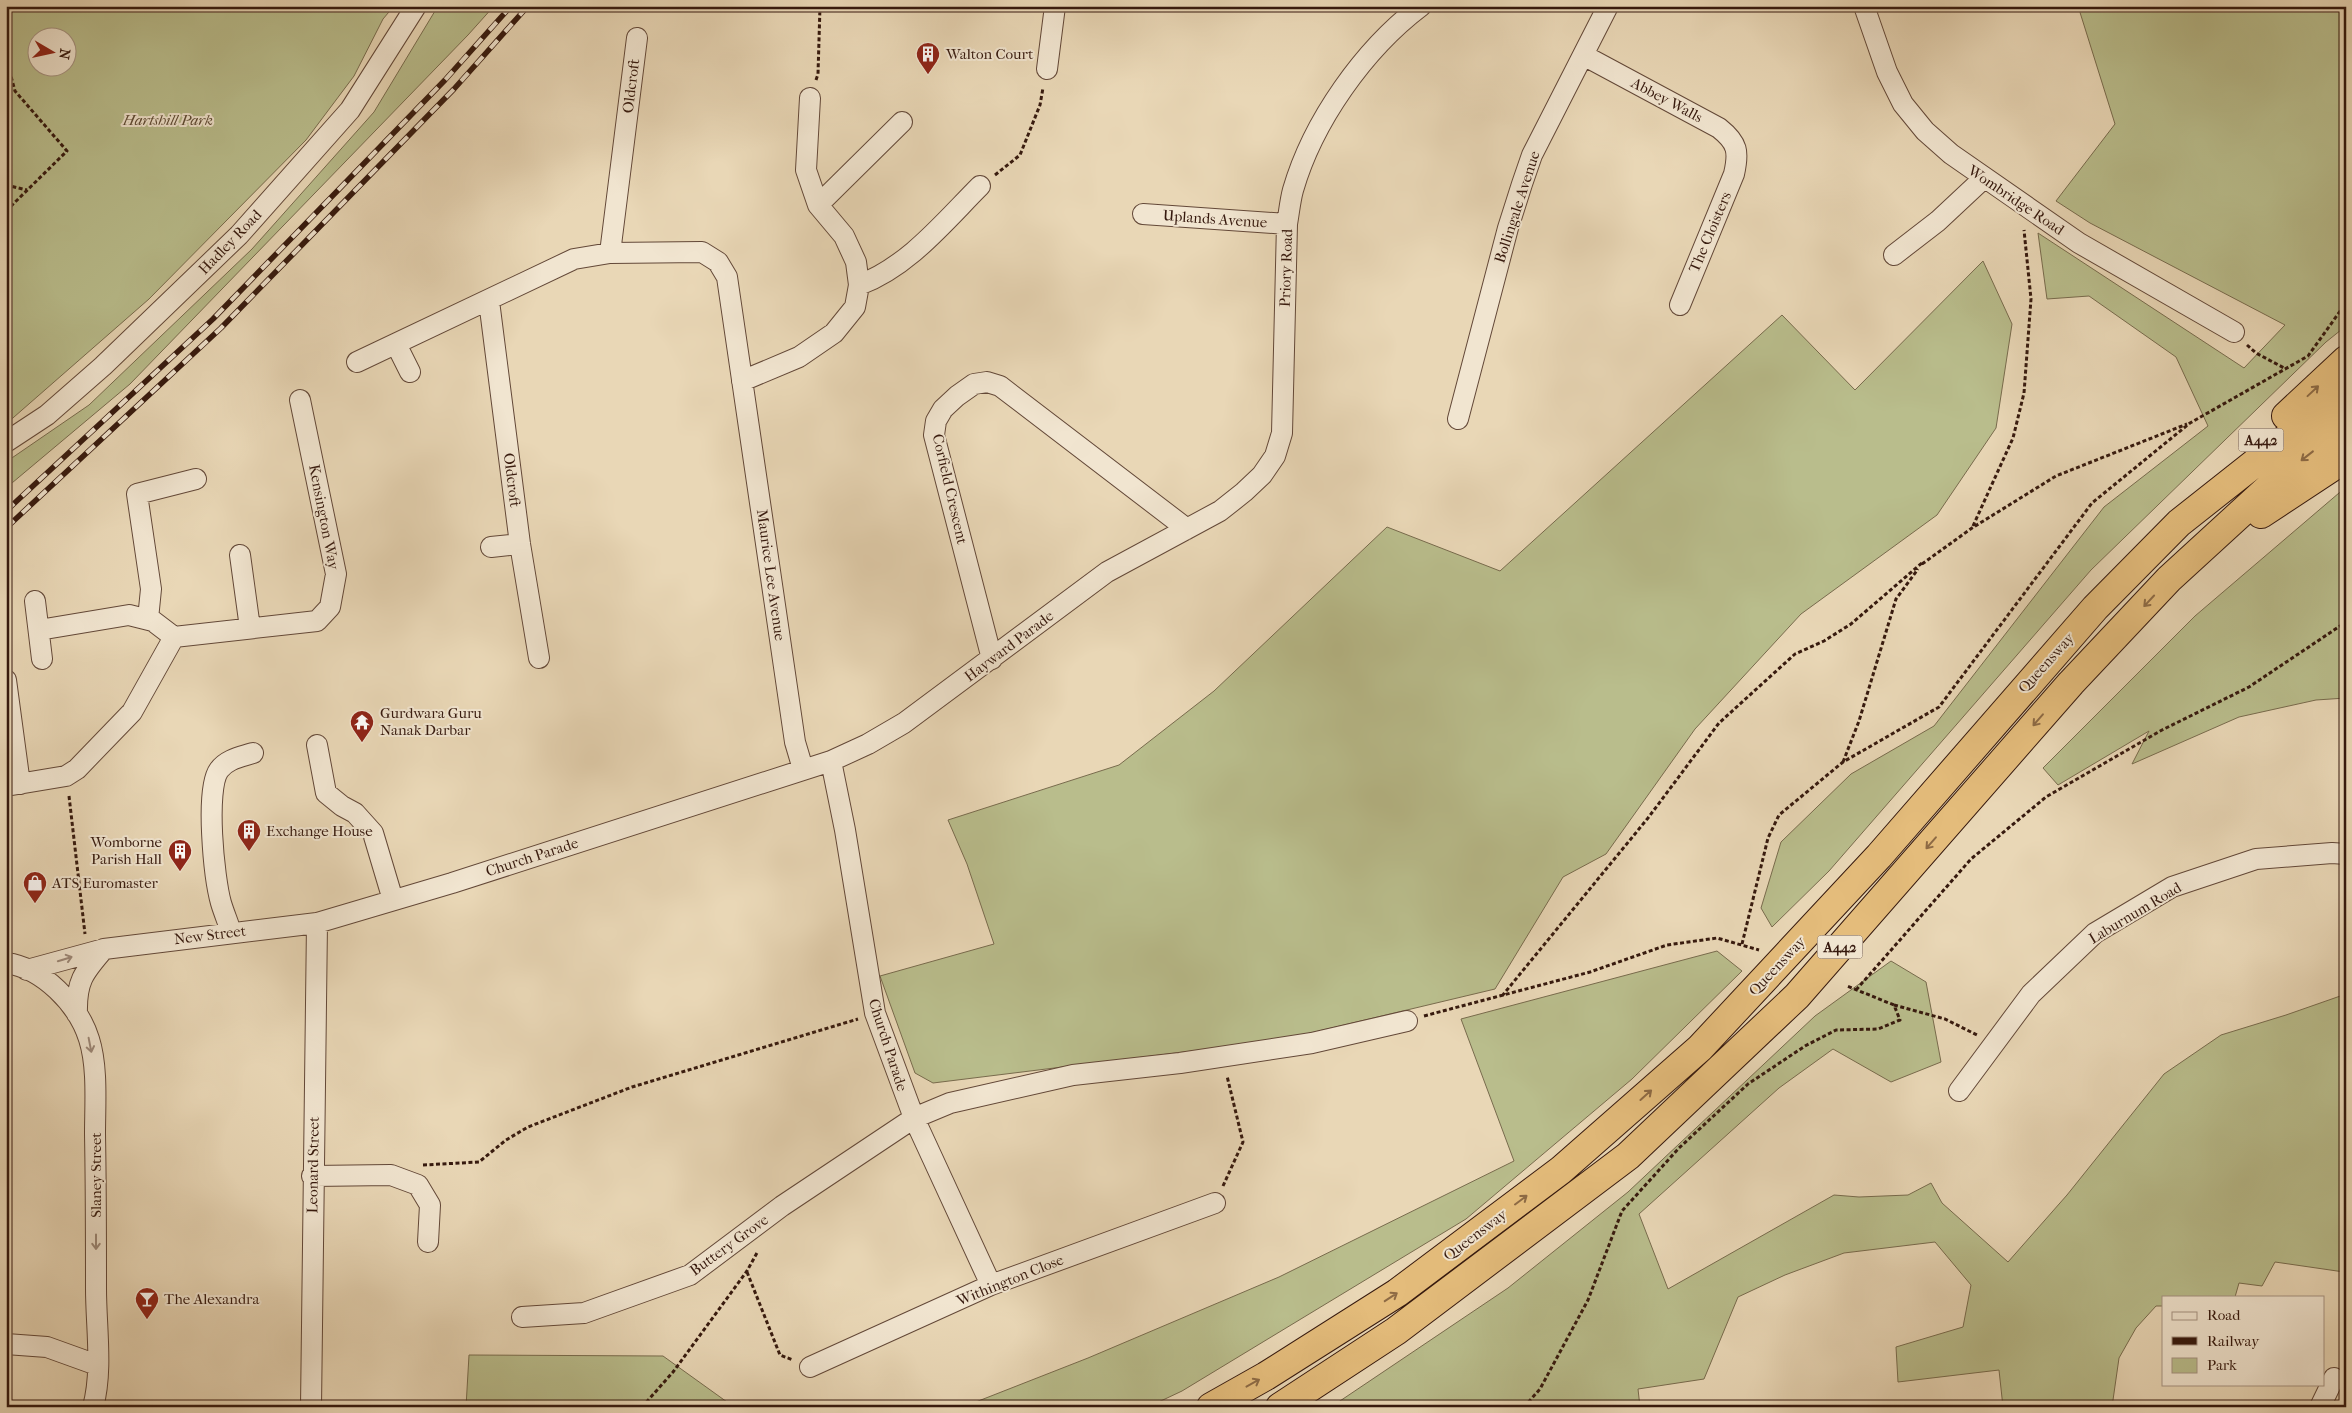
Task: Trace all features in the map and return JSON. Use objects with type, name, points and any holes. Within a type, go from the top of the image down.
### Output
[{"type":"highway","name":"A442","points":[[2179,523],[2214,484],[2346,360]]},
{"type":"highway","name":"Queensway","points":[[1211,1407],[1266,1376],[1397,1293],[1561,1170],[1700,1048],[1872,863],[2095,608],[2179,523],[2346,391]]},
{"type":"highway","name":"Queensway","points":[[1280,1407],[1396,1331],[1628,1156],[1797,996],[2064,691],[2169,579],[2276,481],[2346,426]]},
{"type":"highway","name":"A442","points":[[2169,579],[2286,496],[2346,458]]},
{"type":"street","name":"Hadley Road","points":[[6,442],[47,415],[103,366],[239,235],[350,110],[416,6]]},
{"type":"street","points":[[1047,69],[1055,6]]},
{"type":"street","name":"Priory Road","points":[[1187,529],[1220,511],[1244,492],[1262,475],[1275,456],[1282,433],[1287,224],[1293,190],[1307,154],[1328,113],[1353,75],[1399,23],[1421,6]]},
{"type":"street","name":"Bollingale Avenue","points":[[1458,419],[1508,228],[1532,155],[1608,6]]},
{"type":"street","name":"Wombridge Road","points":[[1864,6],[1887,72],[1903,104],[1926,131],[1951,154],[2079,243],[2234,332]]},
{"type":"street","name":"Oldcroft","points":[[610,253],[637,38]]},
{"type":"street","name":"Abbey Walls","points":[[1583,54],[1719,128],[1729,136],[1736,146],[1738,157]]},
{"type":"street","points":[[357,362],[574,259],[610,253],[702,252],[718,262],[728,278],[742,381],[799,358],[834,333],[855,307],[859,285],[856,262],[844,236],[818,205],[806,170],[810,98]]},
{"type":"street","points":[[818,205],[902,122]]},
{"type":"street","name":"The Cloisters","points":[[1680,305],[1734,174],[1738,157]]},
{"type":"street","points":[[1894,255],[1938,221],[1984,178]]},
{"type":"street","points":[[859,285],[886,273],[925,241],[980,186]]},
{"type":"street","name":"Uplands Avenue","points":[[1143,214],[1287,224]]},
{"type":"street","name":"Oldcroft","points":[[489,301],[520,544],[540,658]]},
{"type":"street","points":[[396,344],[410,372]]},
{"type":"street","name":"Maurice Lee Avenue","points":[[742,381],[796,742],[803,769]]},
{"type":"street","name":"Corfield Crescent","points":[[992,659],[934,435],[936,421],[943,410],[974,384],[988,382],[1000,386],[1187,529]]},
{"type":"street","name":"Kensington Way","points":[[174,637],[317,621],[330,607],[336,574],[300,400]]},
{"type":"street","points":[[148,619],[151,589],[137,494],[196,479]]},
{"type":"street","name":"Hayward Parade","points":[[803,769],[830,761],[868,744],[904,723],[1107,572],[1187,529]]},
{"type":"street","points":[[491,547],[520,544]]},
{"type":"street","points":[[240,555],[250,628]]},
{"type":"street","points":[[35,601],[42,658]]},
{"type":"street","points":[[6,680],[13,785],[66,776],[93,754],[132,712],[174,637],[148,619],[119,616],[39,630]]},
{"type":"street","points":[[317,745],[326,792],[342,806],[355,813],[373,833],[393,900]]},
{"type":"street","points":[[231,932],[218,886],[212,796],[215,777],[221,767],[231,760],[253,753]]},
{"type":"street","name":"Church Parade","points":[[830,761],[845,830],[875,1013],[914,1118],[991,1285]]},
{"type":"street","name":"Church Parade","points":[[317,923],[803,769]]},
{"type":"street","name":"Laburnum Road","points":[[1959,1091],[1993,1042],[2031,994],[2095,933],[2172,887],[2256,859],[2332,853],[2346,854]]},
{"type":"street","name":"New Street","points":[[27,970],[96,951],[231,932],[317,923]]},
{"type":"street","name":"Leonard Street","points":[[311,1407],[312,1176],[317,923]]},
{"type":"street","points":[[77,1014],[77,992],[84,972],[96,951]]},
{"type":"street","points":[[6,963],[27,970]]},
{"type":"street","name":"Slaney Street","points":[[27,970],[44,979],[68,1002],[77,1014],[89,1040],[95,1081],[97,1365],[93,1407]]},
{"type":"street","name":"Buttery Grove","points":[[522,1317],[584,1313],[690,1275],[782,1206],[914,1118],[950,1103],[1073,1075],[1312,1043],[1407,1021]]},
{"type":"street","points":[[312,1176],[391,1175],[418,1185],[430,1205],[428,1242]]},
{"type":"street","name":"Withington Close","points":[[810,1367],[991,1285],[1215,1203]]},
{"type":"street","points":[[72,1356],[88,1336],[96,1303]]},
{"type":"street","points":[[6,1344],[47,1347],[97,1365]]},
{"type":"street","points":[[2320,1407],[2334,1375]]},
{"type":"path","points":[[6,10],[9,6]]},
{"type":"path","points":[[810,98],[818,74],[820,6]]},
{"type":"path","points":[[6,58],[14,91],[67,151],[6,211]]},
{"type":"path","points":[[980,186],[1020,156],[1040,105],[1047,69]]},
{"type":"path","points":[[6,185],[28,190]]},
{"type":"path","points":[[1972,528],[2012,438],[2024,393],[2031,299],[2025,250],[2024,204]]},
{"type":"path","points":[[1502,996],[1648,818],[1719,723],[1795,654],[1824,641],[1851,624],[1923,562],[1972,528],[2056,476],[2190,423],[2308,356],[2346,303]]},
{"type":"path","points":[[2234,332],[2256,353],[2287,369]]},
{"type":"path","points":[[1742,944],[1768,838],[1779,815],[1842,762],[1939,707],[2092,503],[2190,423]]},
{"type":"path","points":[[1842,762],[1859,721],[1896,598],[1923,562]]},
{"type":"path","points":[[1856,990],[1971,859],[2046,797],[2162,730],[2249,686],[2346,622]]},
{"type":"path","points":[[66,776],[96,951]]},
{"type":"path","points":[[1407,1021],[1590,972],[1667,945],[1717,938],[1749,946]]},
{"type":"path","points":[[1847,986],[1894,1006],[1945,1019],[1993,1042]]},
{"type":"path","points":[[1524,1407],[1540,1389],[1588,1300],[1622,1211],[1673,1155],[1756,1078],[1805,1046],[1836,1030],[1878,1029],[1900,1020],[1894,1006]]},
{"type":"path","points":[[422,1165],[479,1162],[506,1140],[528,1126],[632,1087],[875,1013]]},
{"type":"path","points":[[1215,1203],[1243,1142],[1222,1056]]},
{"type":"path","points":[[642,1407],[673,1372],[747,1271],[760,1247]]},
{"type":"path","points":[[747,1271],[780,1355],[810,1367]]},
{"type":"green space","name":"Hartshill Park","points":[[6,6],[394,6],[383,19],[354,76],[306,140],[149,299],[6,424]]},
{"type":"green space","points":[[438,6],[494,6],[130,384],[6,488],[6,462],[89,405],[252,249],[374,112]]},
{"type":"green space","points":[[2078,6],[2346,6],[2346,326],[2326,342],[2091,570],[1829,871],[1772,927],[1761,908],[1781,842],[1851,774],[1934,726],[2104,507],[2208,426],[2176,357],[2089,296],[2047,299],[2038,233],[2244,368],[2285,325],[2090,223],[2056,201],[2115,124]]},
{"type":"green space","points":[[1983,261],[2012,324],[1996,428],[1937,515],[1801,614],[1695,729],[1606,854],[1563,877],[1495,989],[1281,1040],[933,1083],[915,1073],[880,976],[994,944],[967,864],[948,820],[1119,765],[1214,691],[1387,527],[1500,571],[1782,315],[1855,390]]},
{"type":"green space","points":[[2346,487],[2346,698],[2316,700],[2239,717],[2132,764],[2149,731],[2058,785],[2043,768],[2195,616]]},
{"type":"green space","points":[[1717,951],[1742,971],[1632,1079],[1466,1219],[1182,1391],[1148,1407],[963,1407],[1088,1358],[1279,1277],[1514,1161],[1461,1019]]},
{"type":"green space","points":[[1891,961],[1926,982],[1941,1062],[1891,1082],[1833,1049],[1779,1088],[1639,1214],[1668,1289],[1834,1195],[1859,1197],[1908,1195],[1931,1183],[1942,1203],[2008,1262],[2067,1195],[2164,1074],[2221,1035],[2346,994],[2346,1277],[2344,1272],[2275,1262],[2262,1286],[2239,1283],[2235,1296],[2162,1296],[2162,1306],[2156,1306],[2136,1328],[2119,1358],[2112,1407],[2003,1407],[1999,1370],[1898,1382],[1896,1347],[1963,1327],[1971,1285],[1935,1242],[1844,1253],[1785,1275],[1738,1297],[1704,1379],[1638,1389],[1640,1407],[1331,1407],[1508,1288],[1628,1192],[1815,1016]]},
{"type":"green space","points":[[469,1355],[663,1356],[734,1407],[466,1407]]},
{"type":"railway","points":[[6,511],[213,319],[445,80],[511,6]]},
{"type":"railway","points":[[6,528],[221,328],[454,89],[528,6]]},
{"type":"place","name":"Walton Court","points":[[928,75]]},
{"type":"place","name":"Gurdwara Guru Nanak Darbar","points":[[362,743]]},
{"type":"place","name":"Exchange House","points":[[249,852]]},
{"type":"place","name":"Womborne Parish Hall","points":[[180,872]]},
{"type":"place","name":"ATS Euromaster","points":[[35,904]]},
{"type":"place","name":"The Alexandra","points":[[147,1320]]}]
